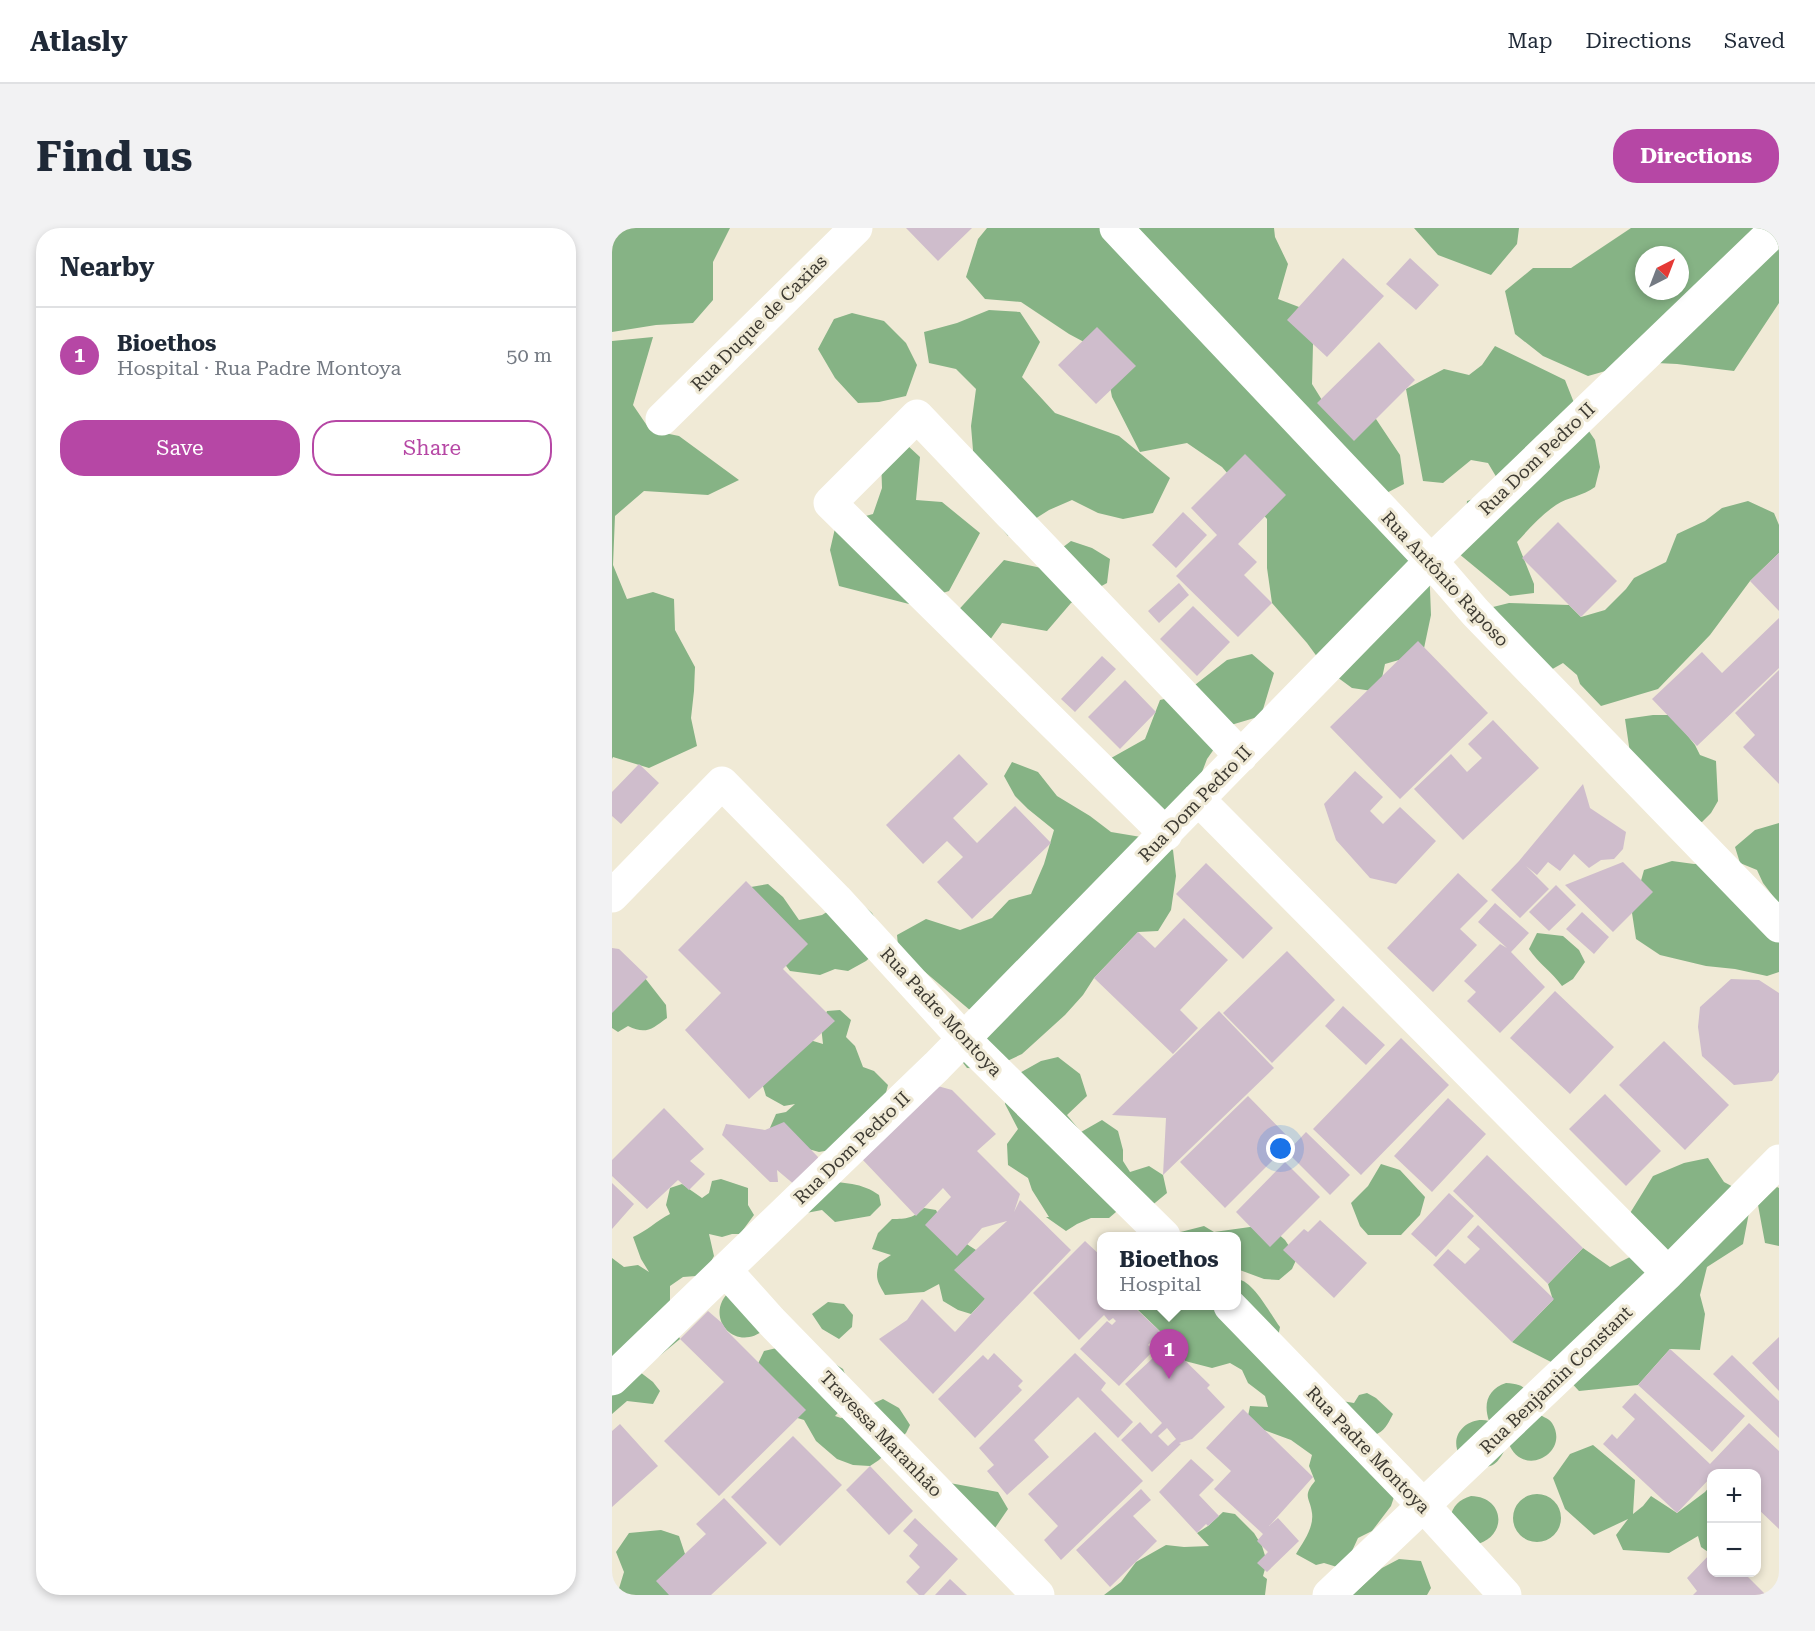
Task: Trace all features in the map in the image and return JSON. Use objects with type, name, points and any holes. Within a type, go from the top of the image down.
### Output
[{"type":"street","name":"Rua Duque de Caxias","points":[[662,419],[856,228]]},
{"type":"street","name":"Rua Antônio Raposo","points":[[1116,228],[1431,561],[1475,612],[1779,926]]},
{"type":"street","name":"Rua Dom Pedro II","points":[[612,1379],[964,1039],[1431,561],[1777,228]]},
{"type":"street","points":[[1166,834],[830,503],[917,416],[1241,756]]},
{"type":"street","name":"Rua Padre Montoya","points":[[612,896],[722,783],[836,899],[964,1039],[1160,1232]]},
{"type":"street","points":[[1198,799],[1668,1273]]},
{"type":"street","name":"Rua Benjamin Constant","points":[[1329,1595],[1668,1273],[1779,1161]]},
{"type":"street","name":"Travessa Maranhão","points":[[726,1271],[787,1337],[1038,1595]]},
{"type":"street","name":"Rua Padre Montoya","points":[[1235,1310],[1424,1506],[1505,1595]]},
{"type":"green space","points":[[612,228],[730,228],[713,262],[713,300],[693,323],[656,325],[612,332]]},
{"type":"green space","points":[[987,228],[1274,228],[1275,237],[1288,264],[1278,299],[1299,307],[1313,344],[1312,384],[1335,421],[1376,419],[1400,455],[1404,484],[1369,502],[1429,564],[1431,615],[1423,653],[1385,664],[1379,692],[1352,688],[1326,669],[1272,603],[1267,568],[1267,519],[1222,467],[1187,443],[1140,452],[1112,397],[1104,355],[1021,302],[985,299],[966,277],[978,239]]},
{"type":"green space","points":[[1414,228],[1519,228],[1517,244],[1491,275],[1438,255]]},
{"type":"green space","points":[[1631,228],[1779,228],[1779,303],[1734,371],[1637,362],[1588,376],[1543,356],[1515,334],[1505,291],[1533,268],[1571,268]]},
{"type":"green space","points":[[989,310],[1020,312],[1040,342],[1022,377],[1055,413],[1119,436],[1170,478],[1153,513],[1123,519],[1098,513],[1072,500],[1049,510],[1008,536],[977,499],[971,426],[976,389],[956,369],[929,363],[924,332],[957,323]]},
{"type":"green space","points":[[852,313],[884,321],[906,343],[917,365],[906,396],[879,402],[858,403],[835,378],[818,349],[834,319]]},
{"type":"green space","points":[[653,337],[633,405],[650,430],[679,436],[739,480],[708,495],[644,491],[615,516],[613,565],[627,599],[653,592],[674,599],[675,630],[695,667],[691,718],[697,746],[649,768],[613,757],[612,759],[612,341]]},
{"type":"green space","points":[[1495,346],[1565,380],[1580,418],[1595,440],[1600,467],[1595,487],[1556,505],[1517,542],[1534,584],[1534,593],[1510,596],[1458,553],[1465,529],[1467,501],[1504,490],[1488,463],[1471,460],[1443,483],[1423,481],[1406,389],[1444,369],[1469,375],[1482,365]]},
{"type":"green space","points":[[907,445],[920,457],[916,500],[942,502],[980,533],[949,591],[909,604],[839,586],[830,550],[836,524],[873,514],[882,488],[881,458]]},
{"type":"green space","points":[[1748,501],[1774,513],[1779,525],[1779,553],[1750,581],[1710,635],[1658,689],[1601,706],[1580,684],[1577,675],[1563,663],[1549,671],[1493,607],[1509,603],[1569,605],[1581,617],[1605,610],[1634,578],[1666,562],[1677,534],[1705,521],[1722,508]]},
{"type":"green space","points":[[1071,541],[1092,548],[1110,559],[1107,583],[1071,603],[1047,631],[1002,623],[987,644],[953,616],[1004,560],[1046,569],[1054,554]]},
{"type":"green space","points":[[1252,654],[1274,673],[1261,716],[1231,725],[1207,759],[1188,809],[1153,824],[1104,762],[1145,739],[1160,700],[1182,695],[1227,660]]},
{"type":"green space","points":[[1671,715],[1695,745],[1700,755],[1716,761],[1718,801],[1702,822],[1679,818],[1630,753],[1625,719]]},
{"type":"green space","points":[[1012,762],[1038,772],[1057,796],[1111,832],[1159,840],[1173,850],[1176,876],[1171,910],[1158,931],[1138,932],[1094,978],[1083,995],[1065,1015],[1022,1054],[990,1069],[967,1068],[953,1050],[971,1011],[925,972],[899,957],[897,935],[926,919],[960,930],[992,918],[1009,900],[1031,894],[1044,864],[1054,830],[1015,796],[1004,776]]},
{"type":"green space","points":[[1779,823],[1779,904],[1763,883],[1757,870],[1740,863],[1735,847],[1755,830]]},
{"type":"green space","points":[[1672,861],[1707,863],[1779,916],[1779,972],[1767,976],[1706,966],[1660,955],[1636,939],[1632,913],[1644,870]]},
{"type":"green space","points":[[768,884],[783,897],[799,920],[822,915],[838,905],[864,906],[872,913],[883,932],[879,949],[866,961],[848,971],[835,969],[820,975],[790,971],[780,958],[745,888]]},
{"type":"green space","points":[[1537,933],[1563,936],[1579,950],[1585,962],[1573,979],[1562,986],[1529,949]]},
{"type":"green space","points":[[612,970],[641,973],[666,1005],[667,1018],[653,1028],[644,1030],[628,1026],[618,1032],[612,1028]]},
{"type":"green space","points":[[840,1010],[851,1020],[846,1037],[855,1046],[863,1067],[874,1071],[888,1085],[882,1108],[847,1147],[819,1152],[766,1137],[776,1114],[786,1112],[795,1104],[784,1106],[766,1096],[762,1083],[800,1037],[823,1044],[821,1026],[827,1011]]},
{"type":"green space","points":[[1058,1057],[1080,1074],[1087,1096],[1067,1115],[1081,1132],[1102,1120],[1118,1131],[1123,1150],[1123,1161],[1130,1172],[1149,1166],[1163,1175],[1167,1193],[1150,1207],[1116,1212],[1109,1218],[1091,1218],[1066,1231],[1046,1217],[1049,1217],[1032,1190],[1028,1178],[1008,1165],[1007,1144],[1018,1129],[1005,1104],[1009,1079],[1041,1061]]},
{"type":"green space","points":[[1708,1158],[1724,1182],[1752,1197],[1743,1244],[1707,1267],[1700,1295],[1705,1314],[1700,1350],[1670,1349],[1638,1385],[1579,1391],[1553,1363],[1512,1342],[1553,1300],[1548,1284],[1583,1248],[1610,1267],[1634,1255],[1627,1218],[1653,1176],[1684,1163]]},
{"type":"green space","points":[[1381,1164],[1400,1170],[1425,1197],[1420,1215],[1401,1235],[1368,1235],[1360,1226],[1351,1203],[1368,1186]]},
{"type":"green space","points":[[721,1179],[748,1188],[748,1205],[754,1215],[740,1234],[722,1237],[709,1234],[714,1256],[708,1267],[696,1276],[683,1277],[670,1286],[670,1318],[680,1339],[640,1372],[660,1391],[653,1404],[627,1401],[612,1414],[612,1258],[624,1267],[638,1265],[649,1272],[641,1259],[633,1237],[670,1214],[666,1205],[670,1188],[682,1184],[702,1198],[709,1193],[712,1181]]},
{"type":"green space","points":[[823,1182],[845,1183],[866,1188],[879,1195],[881,1205],[870,1216],[835,1222],[822,1210],[806,1213]]},
{"type":"green space","points":[[1777,1187],[1779,1188],[1779,1246],[1765,1243],[1758,1205]]},
{"type":"green space","points":[[924,1208],[936,1210],[939,1217],[958,1238],[976,1250],[985,1299],[971,1314],[958,1310],[943,1301],[939,1284],[924,1292],[885,1295],[879,1283],[877,1272],[879,1263],[891,1255],[872,1249],[878,1233],[892,1219],[910,1217]]},
{"type":"green space","points":[[1204,1226],[1214,1232],[1181,1232]]},
{"type":"green space","points":[[1250,1227],[1276,1232],[1285,1240],[1297,1258],[1292,1269],[1279,1280],[1264,1279],[1241,1270],[1241,1232],[1214,1232]]},
{"type":"green space","points":[[1241,1280],[1243,1281],[1261,1299],[1280,1327],[1276,1347],[1342,1401],[1354,1403],[1359,1395],[1367,1393],[1393,1414],[1383,1429],[1367,1438],[1394,1497],[1391,1506],[1372,1531],[1358,1538],[1352,1551],[1337,1567],[1324,1563],[1316,1565],[1296,1554],[1307,1535],[1312,1519],[1308,1494],[1315,1481],[1309,1466],[1312,1455],[1291,1440],[1264,1430],[1248,1416],[1250,1406],[1268,1407],[1265,1396],[1248,1383],[1242,1370],[1230,1363],[1212,1368],[1185,1361],[1166,1337],[1138,1310],[1241,1310]]},
{"type":"green space","points":[[731,1290],[765,1329],[754,1336],[743,1338],[726,1329],[721,1321],[720,1311],[723,1300]]},
{"type":"green space","points":[[828,1302],[844,1304],[853,1315],[852,1327],[839,1339],[822,1329],[812,1314]]},
{"type":"green space","points":[[785,1346],[824,1357],[843,1369],[855,1398],[835,1416],[841,1418],[883,1399],[899,1408],[910,1425],[906,1433],[870,1466],[853,1465],[837,1459],[816,1441],[804,1420],[791,1416],[755,1370],[764,1351]]},
{"type":"green space","points":[[1506,1383],[1517,1384],[1527,1391],[1535,1411],[1552,1423],[1556,1434],[1555,1444],[1550,1452],[1533,1461],[1523,1459],[1515,1453],[1508,1442],[1502,1455],[1490,1466],[1484,1467],[1464,1459],[1459,1454],[1456,1442],[1460,1430],[1476,1421],[1489,1421],[1488,1398],[1495,1389]]},
{"type":"green space","points":[[1593,1445],[1635,1480],[1633,1514],[1651,1496],[1677,1513],[1707,1490],[1707,1551],[1701,1547],[1698,1536],[1669,1553],[1623,1550],[1616,1535],[1628,1519],[1594,1535],[1565,1509],[1553,1478],[1570,1454]]},
{"type":"green space","points":[[939,1481],[998,1492],[1008,1509],[995,1528]]},
{"type":"green space","points":[[1532,1494],[1542,1494],[1554,1501],[1561,1513],[1561,1523],[1554,1535],[1542,1542],[1532,1542],[1517,1531],[1513,1523],[1513,1513],[1524,1498]]},
{"type":"green space","points":[[1471,1496],[1483,1498],[1491,1503],[1498,1518],[1493,1535],[1474,1545],[1450,1518],[1457,1504]]},
{"type":"green space","points":[[1223,1512],[1235,1514],[1254,1533],[1262,1546],[1267,1562],[1263,1576],[1267,1579],[1265,1595],[1104,1595],[1121,1582],[1136,1562],[1166,1545],[1209,1546],[1197,1533]]},
{"type":"green space","points":[[661,1530],[679,1536],[685,1554],[669,1595],[617,1595],[624,1572],[616,1552],[629,1533]]},
{"type":"green space","points":[[1399,1559],[1421,1561],[1431,1588],[1427,1595],[1352,1595],[1382,1568]]},
{"type":"building","points":[[906,228],[972,228],[938,261]]},
{"type":"building","points":[[1343,258],[1384,296],[1327,357],[1287,320]]},
{"type":"building","points":[[1410,258],[1439,285],[1416,310],[1386,284]]},
{"type":"building","points":[[1097,327],[1136,366],[1096,404],[1058,365]]},
{"type":"building","points":[[1379,342],[1415,380],[1354,441],[1317,403]]},
{"type":"building","points":[[1245,454],[1286,495],[1238,544],[1257,562],[1244,575],[1272,603],[1238,637],[1176,576],[1217,535],[1191,508]]},
{"type":"building","points":[[1183,512],[1207,535],[1176,568],[1152,545]]},
{"type":"building","points":[[1558,522],[1617,581],[1581,617],[1522,558]]},
{"type":"building","points":[[1779,553],[1779,611],[1750,581]]},
{"type":"building","points":[[1179,583],[1189,595],[1159,623],[1148,611]]},
{"type":"building","points":[[1193,606],[1230,642],[1197,676],[1160,639]]},
{"type":"building","points":[[1779,618],[1779,668],[1697,746],[1652,699],[1702,652],[1722,673]]},
{"type":"building","points":[[1418,641],[1488,713],[1400,799],[1330,727]]},
{"type":"building","points":[[1102,656],[1116,669],[1075,712],[1061,699]]},
{"type":"building","points":[[1779,670],[1779,784],[1743,747],[1755,735],[1735,713]]},
{"type":"building","points":[[1125,680],[1156,712],[1120,749],[1088,717]]},
{"type":"building","points":[[1493,720],[1539,768],[1463,840],[1414,789],[1451,754],[1467,772],[1482,758],[1468,744]]},
{"type":"building","points":[[959,754],[988,784],[953,818],[977,843],[1015,806],[1051,843],[972,919],[937,882],[963,857],[947,841],[923,864],[886,825]]},
{"type":"building","points":[[639,764],[659,783],[621,824],[612,816],[612,792]]},
{"type":"building","points":[[1355,771],[1383,797],[1370,811],[1383,824],[1400,807],[1436,841],[1396,884],[1370,878],[1336,840],[1324,804]]},
{"type":"building","points":[[1583,784],[1590,808],[1626,832],[1623,849],[1614,859],[1601,860],[1589,868],[1574,854],[1560,871],[1548,862],[1537,875],[1526,866],[1549,889],[1520,918],[1491,890],[1519,861]]},
{"type":"building","points":[[1623,862],[1653,892],[1613,932],[1565,885]]},
{"type":"building","points":[[1206,863],[1273,928],[1243,959],[1176,894]]},
{"type":"building","points":[[1458,873],[1488,901],[1460,929],[1477,945],[1433,992],[1387,948]]},
{"type":"building","points":[[746,881],[808,944],[783,969],[835,1021],[749,1099],[685,1030],[721,993],[678,950]]},
{"type":"building","points":[[1556,885],[1576,905],[1549,931],[1529,912]]},
{"type":"building","points":[[1495,903],[1529,933],[1511,952],[1545,987],[1500,1033],[1467,1001],[1476,992],[1464,981],[1500,944],[1507,948],[1478,922]]},
{"type":"building","points":[[1582,912],[1609,937],[1594,954],[1566,929]]},
{"type":"building","points":[[1184,918],[1228,960],[1180,1010],[1198,1028],[1173,1054],[1094,978],[1138,932],[1155,948]]},
{"type":"building","points":[[612,948],[619,949],[648,977],[612,1013]]},
{"type":"building","points":[[1287,951],[1335,1000],[1272,1063],[1223,1013]]},
{"type":"building","points":[[1731,979],[1759,980],[1779,993],[1779,1072],[1772,1081],[1734,1085],[1702,1056],[1698,1027],[1700,1007]]},
{"type":"building","points":[[1555,991],[1614,1047],[1570,1094],[1510,1038]]},
{"type":"building","points":[[1343,1006],[1385,1045],[1366,1065],[1325,1026]]},
{"type":"building","points":[[1219,1011],[1274,1068],[1163,1175],[1166,1118],[1112,1115]]},
{"type":"building","points":[[1401,1038],[1449,1085],[1361,1175],[1313,1129]]},
{"type":"building","points":[[1664,1041],[1729,1105],[1685,1150],[1619,1085]]},
{"type":"building","points":[[934,1085],[952,1090],[996,1134],[977,1151],[1020,1194],[1014,1212],[1020,1200],[1071,1250],[933,1394],[879,1339],[907,1320],[922,1299],[955,1332],[985,1299],[954,1270],[1007,1221],[982,1228],[957,1256],[925,1225],[951,1197],[943,1188],[916,1216],[862,1159]]},
{"type":"building","points":[[1605,1094],[1661,1151],[1626,1186],[1569,1129]]},
{"type":"building","points":[[1248,1096],[1292,1141],[1225,1208],[1180,1162]]},
{"type":"building","points":[[1448,1098],[1486,1134],[1432,1192],[1394,1156]]},
{"type":"building","points":[[664,1108],[704,1149],[690,1161],[705,1174],[689,1190],[678,1180],[647,1209],[612,1176],[612,1160]]},
{"type":"building","points":[[784,1122],[818,1157],[816,1170],[802,1191],[777,1170],[778,1182],[770,1182],[722,1135],[726,1124],[765,1130]]},
{"type":"building","points":[[1306,1132],[1350,1175],[1330,1195],[1287,1152]]},
{"type":"building","points":[[1487,1155],[1583,1248],[1548,1284],[1453,1191]]},
{"type":"building","points":[[1285,1162],[1320,1197],[1270,1247],[1236,1212]]},
{"type":"building","points":[[612,1183],[634,1204],[612,1229]]},
{"type":"building","points":[[1449,1193],[1474,1216],[1436,1257],[1411,1234]]},
{"type":"building","points":[[1320,1220],[1367,1263],[1334,1298],[1283,1250],[1304,1229],[1308,1232]]},
{"type":"building","points":[[1478,1225],[1554,1299],[1512,1342],[1433,1265],[1448,1249],[1465,1264],[1480,1249],[1467,1237]]},
{"type":"building","points":[[1085,1241],[1097,1252],[1097,1310],[1137,1310],[1166,1337],[1157,1348],[1151,1342],[1148,1345],[1154,1350],[1119,1386],[1080,1349],[1107,1321],[1112,1325],[1116,1321],[1113,1318],[1109,1321],[1104,1315],[1079,1340],[1033,1293]]},
{"type":"building","points":[[708,1311],[806,1410],[719,1496],[664,1441],[724,1382],[680,1339]]},
{"type":"building","points":[[1779,1337],[1779,1391],[1752,1363]]},
{"type":"building","points":[[1168,1344],[1210,1385],[1207,1388],[1225,1407],[1192,1439],[1179,1443],[1181,1444],[1152,1472],[1121,1440],[1140,1422],[1151,1434],[1162,1423],[1125,1384]],"holes":[[[1167,1428],[1176,1439],[1168,1446],[1158,1436]]]},
{"type":"building","points":[[1670,1349],[1745,1416],[1712,1452],[1638,1385]]},
{"type":"building","points":[[994,1353],[1023,1381],[1018,1386],[1022,1390],[975,1438],[938,1399],[983,1355],[988,1360]]},
{"type":"building","points":[[1075,1353],[1106,1383],[1101,1390],[1133,1422],[1118,1438],[1078,1397],[1034,1440],[1049,1457],[1007,1495],[987,1471],[994,1465],[979,1448]]},
{"type":"building","points":[[1732,1355],[1779,1401],[1779,1438],[1713,1374]]},
{"type":"building","points":[[1635,1393],[1710,1464],[1749,1423],[1779,1451],[1779,1529],[1761,1512],[1761,1469],[1707,1469],[1707,1481],[1677,1513],[1603,1444],[1612,1434],[1617,1439],[1635,1419],[1622,1407]]},
{"type":"building","points":[[1243,1409],[1313,1477],[1269,1526],[1278,1518],[1299,1541],[1267,1572],[1257,1563],[1268,1552],[1257,1541],[1263,1534],[1214,1489],[1231,1471],[1206,1448]]},
{"type":"building","points":[[620,1424],[658,1466],[612,1507],[612,1431]]},
{"type":"building","points":[[1095,1432],[1143,1481],[1061,1560],[1044,1540],[1058,1526],[1028,1494]]},
{"type":"building","points":[[793,1436],[842,1485],[780,1546],[731,1497]]},
{"type":"building","points":[[1191,1459],[1214,1480],[1199,1495],[1219,1516],[1197,1533],[1159,1492]]},
{"type":"building","points":[[870,1466],[913,1511],[889,1535],[846,1490]]},
{"type":"building","points":[[1141,1489],[1151,1500],[1133,1516],[1157,1541],[1110,1587],[1076,1550]]},
{"type":"building","points":[[724,1498],[767,1543],[711,1595],[669,1595],[656,1581],[706,1534],[696,1524]]},
{"type":"building","points":[[915,1518],[958,1559],[924,1595],[919,1595],[906,1582],[920,1567],[909,1556],[918,1545],[903,1531]]},
{"type":"building","points":[[1707,1557],[1707,1577],[1748,1577],[1766,1595],[1693,1595],[1697,1591],[1687,1578]]},
{"type":"building","points":[[950,1579],[967,1595],[935,1595]]},
{"type":"place","name":"Bioethos","points":[[1169,1379]]}]
